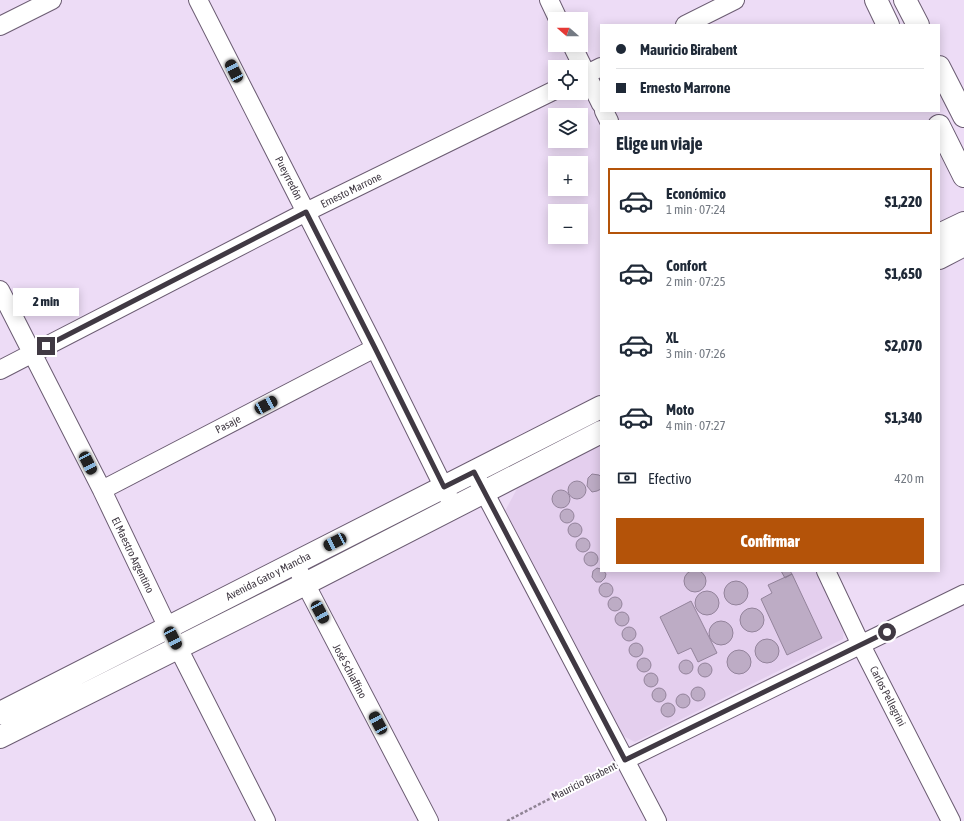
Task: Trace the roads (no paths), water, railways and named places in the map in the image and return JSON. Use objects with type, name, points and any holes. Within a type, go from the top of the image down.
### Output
[{"type":"main road","points":[[876,0],[888,24]]},
{"type":"main road","points":[[905,0],[917,24]]},
{"type":"main road","points":[[940,69],[964,116]]},
{"type":"main road","points":[[940,128],[964,176]]},
{"type":"main road","points":[[940,234],[964,222]]},
{"type":"main road","points":[[940,257],[964,245]]},
{"type":"main road","name":"Avenida Gato y Mancha","points":[[0,713],[600,408]]},
{"type":"main road","points":[[0,737],[305,584],[600,433]]},
{"type":"street","points":[[0,26],[52,0]]},
{"type":"street","name":"Pueyrredón","points":[[198,0],[375,348],[453,508]]},
{"type":"street","points":[[549,0],[555,12]]},
{"type":"street","points":[[687,24],[735,0]]},
{"type":"street","points":[[576,52],[590,73],[600,101]]},
{"type":"street","name":"Ernesto Marrone","points":[[0,370],[306,212],[548,93]]},
{"type":"street","name":"El Maestro Argentino","points":[[0,290],[102,490],[168,628],[266,821]]},
{"type":"street","name":"Pasaje","points":[[102,490],[375,348]]},
{"type":"street","points":[[474,472],[483,492],[657,821]]},
{"type":"street","name":"José Schiaffino","points":[[294,562],[429,821]]},
{"type":"street","name":"Carlos Pellegrini","points":[[826,572],[861,645],[951,821]]},
{"type":"street","name":"Mauricio Birabent","points":[[625,760],[964,594]]}]
